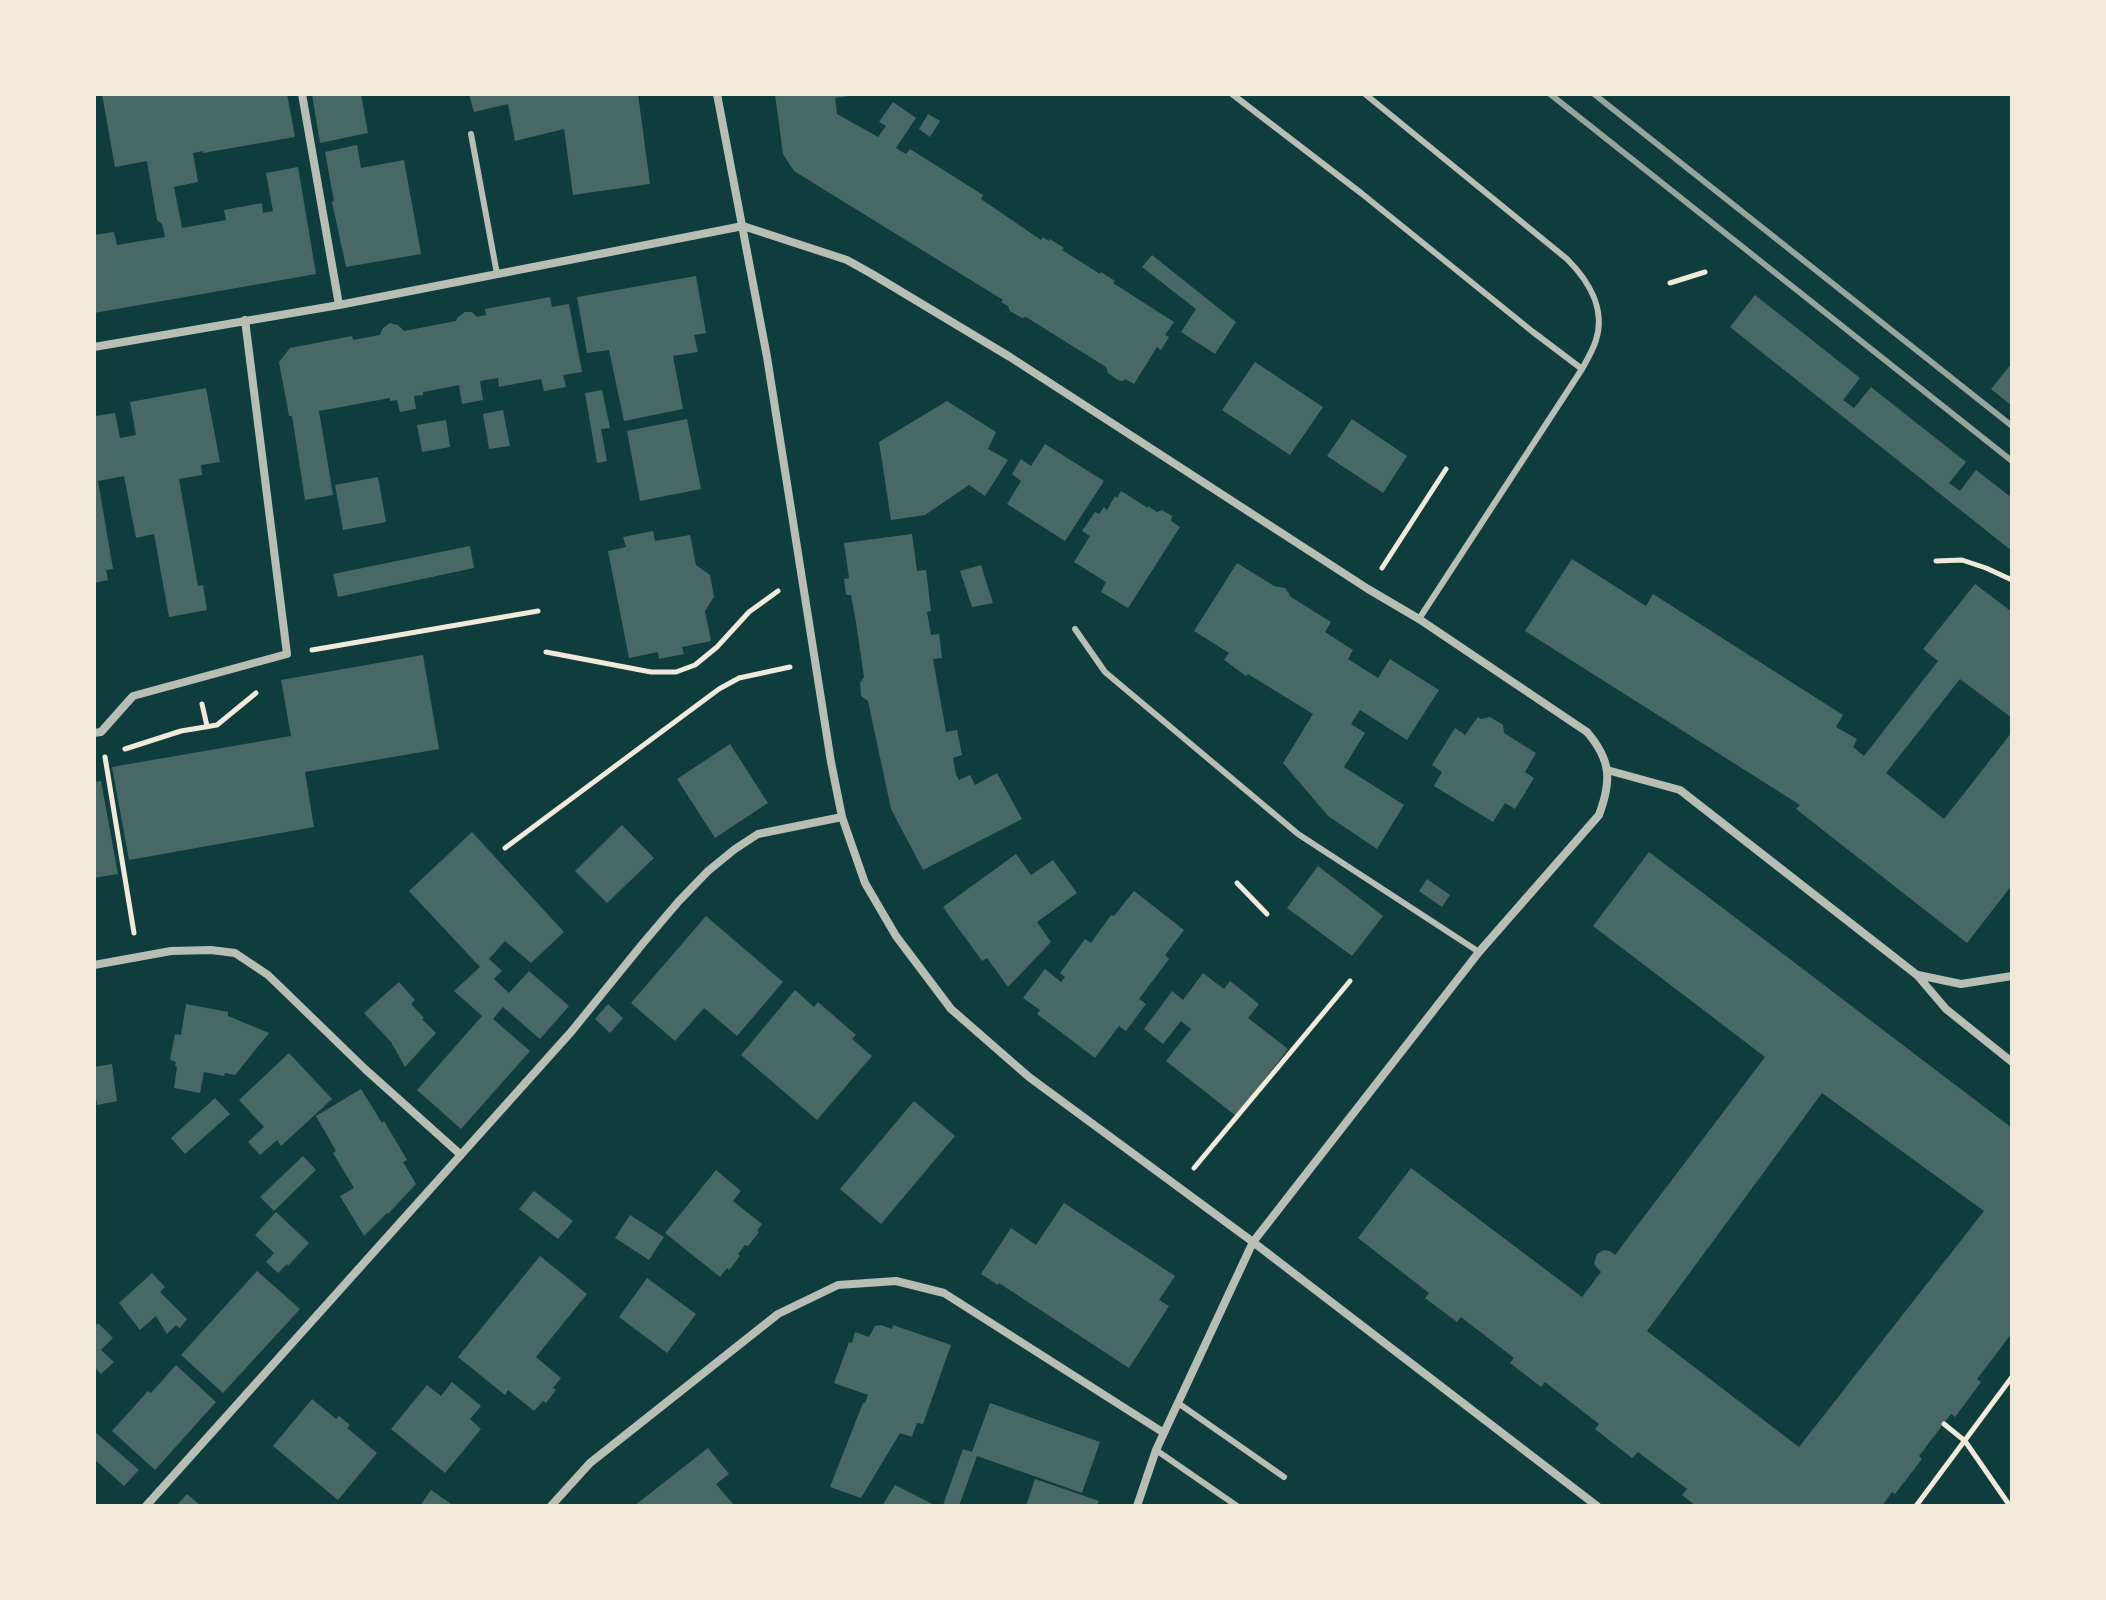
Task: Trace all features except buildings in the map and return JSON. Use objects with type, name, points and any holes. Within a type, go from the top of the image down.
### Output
[{"type":"street","points":[[302,94],[339,305]]},
{"type":"street","points":[[717,94],[767,357],[842,817],[865,883],[896,936],[951,1009],[1029,1077],[1253,1242],[1597,1506]]},
{"type":"street","points":[[94,347],[339,305],[743,226],[847,260],[872,274],[1010,357],[1419,619],[1587,732],[1600,748],[1607,770],[1607,794],[1599,815],[1479,952],[1253,1242],[1156,1450],[1137,1506]]},
{"type":"street","points":[[97,733],[133,696],[287,654],[245,320]]},
{"type":"street","points":[[1607,770],[1680,790],[1917,975],[1946,1009],[2012,1062]]},
{"type":"street","points":[[146,1506],[571,1032],[679,901],[708,871],[758,834],[842,817]]},
{"type":"street","points":[[94,965],[171,951],[235,953],[268,975],[365,1069],[461,1155]]},
{"type":"street","points":[[1917,975],[1961,984],[2012,976]]},
{"type":"street","points":[[551,1506],[590,1463],[778,1314],[838,1285],[896,1281],[944,1293],[1164,1433]]},
{"type":"lane","points":[[1232,94],[1582,369]]},
{"type":"lane","points":[[1365,94],[1578,270],[1595,300],[1599,330],[1596,344],[1582,369],[1419,619]]},
{"type":"lane","points":[[471,134],[497,274]]},
{"type":"lane","points":[[1075,629],[1105,672],[1298,834],[1479,952]]},
{"type":"lane","points":[[1178,1403],[1284,1477]]},
{"type":"lane","points":[[1156,1450],[1237,1506]]},
{"type":"path","points":[[1670,283],[1705,272]]},
{"type":"path","points":[[1368,589],[1446,469]]},
{"type":"path","points":[[1936,561],[1962,560],[2012,580]]},
{"type":"path","points":[[546,652],[651,672],[676,672],[695,665],[717,647],[749,612],[801,573]]},
{"type":"path","points":[[287,654],[538,611]]},
{"type":"path","points":[[105,756],[181,731],[217,725],[263,687],[259,662]]},
{"type":"path","points":[[505,848],[719,689],[739,678],[815,662]]},
{"type":"path","points":[[97,733],[105,756],[138,957]]},
{"type":"path","points":[[1237,883],[1267,914]]},
{"type":"path","points":[[1178,1187],[1350,981]]},
{"type":"path","points":[[1916,1506],[2012,1377]]},
{"type":"path","points":[[1944,1424],[1965,1441],[2010,1506]]},
{"type":"railway","points":[[1550,94],[2012,461]]},
{"type":"railway","points":[[1594,94],[2012,426]]}]
